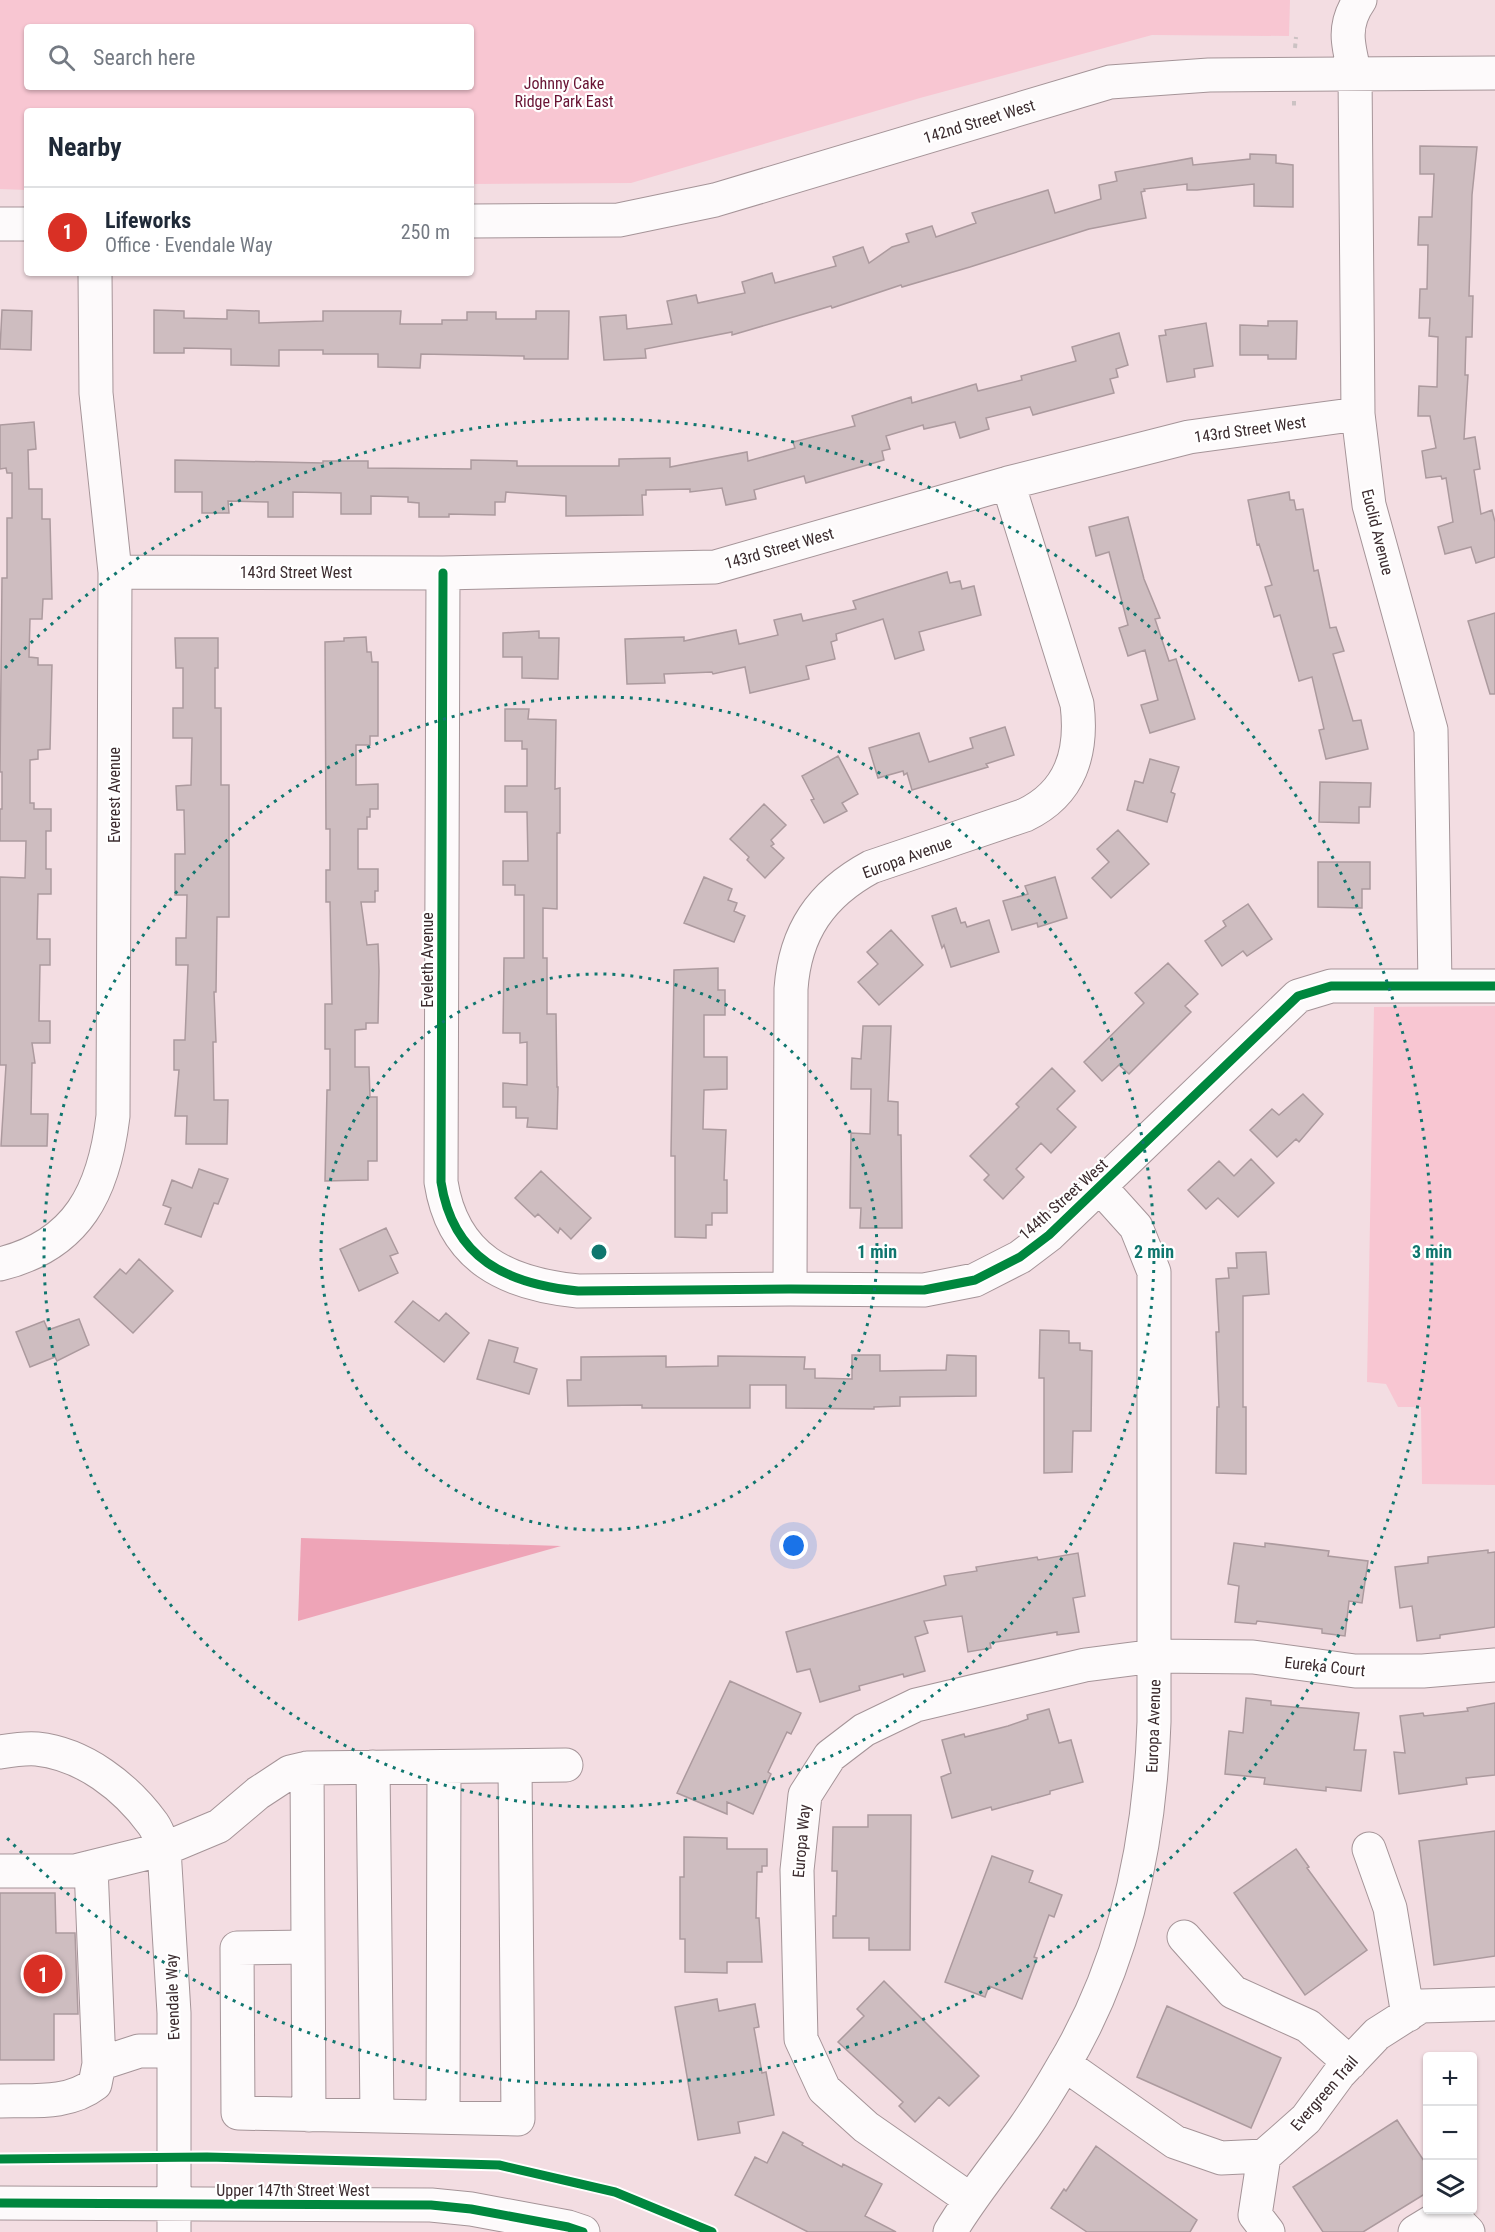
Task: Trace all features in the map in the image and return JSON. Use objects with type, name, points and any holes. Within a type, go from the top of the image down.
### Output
[{"type":"street","name":"Euclid Avenue","points":[[1360,0],[1350,13],[1349,24],[1350,53],[1355,74],[1358,414],[1368,505],[1431,730],[1435,985]]},
{"type":"street","name":"142nd Street West","points":[[474,221],[619,220],[715,200],[1110,82],[1209,75],[1495,73]]},
{"type":"street","points":[[0,224],[24,224]]},
{"type":"street","name":"Everest Avenue","points":[[0,1264],[29,1256],[43,1248],[72,1224],[90,1201],[96,1189],[110,1139],[113,1116],[115,572],[96,393],[94,276]]},
{"type":"street","name":"143rd Street West","points":[[115,572],[443,573],[715,567],[1008,483],[1189,437],[1358,414]]},
{"type":"street","name":"Europa Avenue","points":[[790,1289],[792,965],[812,918],[837,889],[852,877],[871,867],[1025,816],[1040,808],[1064,782],[1078,746],[1077,704],[1008,483]]},
{"type":"street","name":"Eveleth Avenue","points":[[443,573],[441,1182],[444,1200],[463,1237],[478,1256],[491,1268],[528,1283],[552,1288]]},
{"type":"street","name":"144th Street West","points":[[552,1288],[578,1291],[924,1290],[975,1280],[1020,1257],[1049,1235],[1298,996],[1331,986],[1495,986]]},
{"type":"street","name":"Europa Avenue","points":[[950,2232],[1025,2127],[1064,2064],[1097,1998],[1126,1917],[1143,1844],[1152,1770],[1155,1656],[1154,1272],[1136,1227],[1100,1187]]},
{"type":"street","name":"Eureka Court","points":[[1155,1656],[1253,1657],[1354,1671],[1424,1671],[1495,1665]]},
{"type":"street","name":"Europa Way","points":[[971,2200],[866,2127],[824,2089],[801,2039],[797,1870],[805,1796],[830,1756],[864,1730],[916,1705],[1085,1665],[1155,1656]]},
{"type":"street","points":[[0,1752],[36,1749],[68,1755],[90,1767],[128,1796],[155,1826],[164,1850]]},
{"type":"street","points":[[0,1871],[75,1871],[164,1850],[219,1826],[258,1793],[290,1772],[307,1768],[566,1765]]},
{"type":"street","points":[[308,1947],[237,1948],[238,2113],[518,2119],[515,1766]]},
{"type":"street","points":[[373,1767],[376,2116]]},
{"type":"street","points":[[443,2118],[444,1767]]},
{"type":"street","points":[[307,1768],[309,2115]]},
{"type":"street","points":[[1369,1849],[1390,1908],[1408,2014]]},
{"type":"street","name":"Evendale Way","points":[[164,1850],[174,2013],[173,2218]]},
{"type":"street","points":[[0,2101],[57,2100],[84,2093],[95,2084],[99,2064],[92,1867]]},
{"type":"street","points":[[1184,1937],[1233,1992],[1308,2026],[1350,2063]]},
{"type":"street","name":"Evergreen Trail","points":[[1264,2156],[1306,2119],[1350,2063],[1377,2034],[1421,2006],[1495,2004]]},
{"type":"street","points":[[99,2064],[139,2051],[173,2051]]},
{"type":"street","points":[[1064,2064],[1175,2142],[1221,2158],[1264,2156],[1253,2226]]},
{"type":"street","name":"Upper 147th Street West","points":[[0,2203],[173,2218],[431,2205],[469,2221],[568,2227],[584,2232]]},
{"type":"street","points":[[1415,2232],[1438,2218],[1457,2221],[1468,2232]]},
{"type":"green space","name":"Johnny Cake Ridge Park East","points":[[0,0],[1290,0],[1289,36],[1152,35],[920,98],[631,183],[474,184],[474,108],[24,108],[24,190],[0,189]]},
{"type":"green space","points":[[1495,1006],[1495,1485],[1422,1484],[1421,1407],[1398,1407],[1386,1384],[1367,1382],[1374,1007]]},
{"type":"shaded area","points":[[301,1538],[561,1546],[298,1621]]},
{"type":"building","points":[[1420,146],[1477,147],[1472,195],[1469,296],[1473,296],[1472,337],[1466,337],[1465,375],[1468,375],[1464,439],[1475,437],[1480,469],[1474,470],[1481,514],[1492,510],[1495,522],[1495,557],[1476,563],[1471,547],[1445,554],[1438,527],[1453,522],[1446,478],[1442,479],[1441,476],[1426,478],[1422,451],[1436,448],[1430,416],[1418,416],[1419,386],[1437,387],[1438,337],[1429,336],[1430,318],[1419,318],[1420,289],[1427,289],[1428,245],[1418,245],[1419,217],[1432,217],[1434,174],[1420,174]]},
{"type":"building","points":[[1250,154],[1276,155],[1276,163],[1293,165],[1293,207],[1254,206],[1254,184],[1197,190],[1187,190],[1187,184],[1144,189],[1145,191],[1141,192],[1146,218],[1089,229],[832,308],[831,306],[732,335],[732,332],[645,349],[646,358],[604,360],[600,317],[626,315],[627,329],[672,324],[667,301],[696,295],[698,303],[745,293],[742,282],[772,273],[775,283],[836,266],[833,257],[863,247],[869,263],[892,247],[909,242],[906,234],[932,226],[936,237],[976,223],[972,213],[1048,190],[1055,213],[1101,199],[1099,185],[1117,181],[1115,172],[1192,158],[1193,165],[1250,159]]},
{"type":"building","points":[[2,310],[32,311],[31,350],[0,349]]},
{"type":"building","points":[[154,310],[184,311],[184,318],[227,319],[227,310],[259,311],[259,323],[323,321],[323,311],[401,311],[400,324],[442,324],[442,320],[467,320],[467,312],[496,312],[496,319],[536,319],[536,311],[569,311],[568,359],[421,354],[420,368],[378,367],[378,354],[323,354],[323,350],[279,350],[279,366],[231,365],[231,349],[184,348],[184,353],[154,353]]},
{"type":"building","points":[[1268,321],[1297,321],[1296,359],[1268,359],[1268,355],[1240,355],[1240,325],[1268,326]]},
{"type":"building","points":[[1206,323],[1213,366],[1194,369],[1195,377],[1167,382],[1159,336],[1166,335],[1165,330]]},
{"type":"building","points":[[1119,333],[1128,365],[1116,369],[1118,377],[1110,379],[1114,393],[1033,415],[1030,407],[986,418],[989,429],[960,438],[955,422],[924,429],[923,425],[886,436],[890,449],[882,451],[884,460],[806,483],[804,476],[754,490],[756,499],[726,505],[722,488],[690,492],[690,489],[646,490],[646,495],[642,495],[643,515],[566,516],[566,496],[506,492],[505,502],[495,502],[495,515],[449,514],[449,517],[419,517],[419,503],[408,502],[408,497],[371,496],[371,514],[341,514],[341,493],[293,492],[293,517],[268,517],[268,502],[228,501],[229,513],[202,513],[202,492],[175,492],[175,460],[323,463],[323,461],[368,461],[368,468],[471,469],[471,460],[517,461],[517,466],[619,466],[619,459],[670,458],[670,467],[747,452],[748,461],[795,448],[793,442],[855,426],[852,416],[911,397],[912,403],[976,384],[978,391],[1022,380],[1021,376],[1076,361],[1072,347]]},
{"type":"building","points":[[34,422],[36,449],[28,450],[29,489],[42,489],[42,519],[50,519],[52,599],[43,599],[42,619],[30,619],[29,657],[38,658],[38,665],[52,665],[50,749],[38,750],[38,759],[30,760],[30,803],[34,803],[34,809],[51,809],[51,831],[46,831],[46,869],[51,869],[51,894],[38,894],[37,939],[50,939],[50,965],[40,965],[39,1021],[50,1021],[50,1043],[32,1043],[35,1063],[32,1063],[31,1114],[48,1114],[47,1146],[1,1146],[6,1065],[0,1065],[0,877],[25,878],[26,841],[0,841],[2,578],[7,578],[7,518],[12,518],[12,473],[7,473],[6,468],[0,469],[0,425]]},
{"type":"building","points":[[1289,492],[1290,500],[1294,500],[1296,510],[1303,509],[1314,571],[1318,570],[1330,628],[1336,627],[1344,651],[1333,654],[1353,721],[1361,720],[1368,749],[1326,759],[1319,730],[1324,729],[1312,677],[1299,681],[1280,615],[1274,617],[1265,587],[1272,585],[1259,544],[1257,545],[1248,500]]},
{"type":"building","points":[[1128,517],[1144,579],[1160,618],[1155,619],[1169,661],[1176,659],[1195,719],[1150,733],[1141,705],[1158,700],[1145,650],[1128,656],[1119,628],[1128,625],[1109,552],[1096,556],[1089,527]]},
{"type":"building","points":[[947,572],[950,583],[960,581],[962,589],[974,586],[981,615],[919,632],[924,650],[895,659],[883,619],[836,634],[837,640],[831,642],[835,659],[806,666],[809,679],[750,693],[745,667],[713,674],[712,672],[664,674],[665,683],[627,684],[625,639],[684,637],[684,641],[736,630],[739,644],[778,635],[774,620],[801,614],[803,621],[856,609],[853,601]]},
{"type":"building","points":[[1495,613],[1495,694],[1490,694],[1468,621]]},
{"type":"building","points":[[539,631],[539,638],[559,638],[558,679],[522,678],[522,657],[503,657],[503,633]]},
{"type":"building","points":[[366,637],[367,652],[371,652],[372,662],[378,662],[378,736],[370,736],[370,745],[356,745],[356,785],[378,784],[378,809],[370,809],[367,829],[358,829],[358,869],[378,869],[378,891],[375,891],[375,902],[361,902],[367,945],[378,944],[378,1023],[366,1023],[366,1029],[355,1030],[355,1067],[369,1067],[370,1097],[377,1097],[377,1161],[368,1161],[368,1180],[325,1181],[330,1049],[325,1049],[325,1004],[332,1004],[330,902],[326,902],[326,870],[330,870],[330,829],[326,829],[325,642]]},
{"type":"building","points":[[175,638],[218,638],[215,708],[221,708],[221,785],[229,785],[229,917],[217,917],[216,992],[214,992],[216,1042],[213,1042],[214,1100],[228,1100],[227,1144],[186,1144],[187,1116],[175,1116],[179,1070],[174,1070],[174,1040],[185,1040],[188,965],[176,965],[176,938],[186,938],[187,895],[175,895],[175,854],[185,854],[184,810],[177,810],[176,786],[191,785],[192,738],[173,738],[173,708],[183,708],[183,668],[176,668]]},
{"type":"building","points":[[505,709],[529,709],[528,719],[556,720],[555,789],[560,788],[560,833],[557,833],[557,909],[543,908],[543,958],[547,958],[547,1014],[556,1014],[557,1129],[527,1127],[528,1118],[516,1118],[516,1107],[503,1107],[503,1083],[527,1085],[527,1042],[520,1043],[520,1033],[503,1033],[504,958],[524,958],[524,895],[515,895],[515,885],[503,885],[503,861],[528,861],[527,812],[505,812],[505,786],[527,786],[527,749],[522,749],[522,741],[505,741]]},
{"type":"building","points":[[1005,727],[1014,755],[986,764],[988,767],[912,790],[907,773],[904,775],[903,771],[878,778],[869,748],[919,733],[929,762],[973,748],[970,738]]},
{"type":"building","points":[[838,756],[858,794],[842,803],[847,811],[824,823],[811,800],[814,799],[802,776]]},
{"type":"building","points":[[1150,759],[1179,767],[1171,792],[1175,794],[1167,822],[1127,810],[1135,781],[1143,783]]},
{"type":"building","points":[[1320,782],[1371,783],[1370,807],[1359,807],[1359,823],[1319,822]]},
{"type":"building","points":[[764,804],[786,825],[771,840],[774,844],[771,846],[784,858],[765,878],[747,860],[749,857],[730,839]]},
{"type":"building","points":[[1118,830],[1149,864],[1111,898],[1092,878],[1109,862],[1097,849]]},
{"type":"building","points":[[1318,862],[1370,862],[1370,889],[1362,889],[1362,908],[1318,907]]},
{"type":"building","points":[[704,877],[732,889],[728,900],[737,903],[734,911],[745,916],[734,942],[684,923]]},
{"type":"building","points":[[1055,877],[1067,918],[1038,927],[1037,923],[1012,930],[1003,901],[1028,894],[1025,886]]},
{"type":"building","points":[[1248,904],[1272,939],[1247,956],[1243,951],[1222,966],[1205,941],[1226,926],[1223,921]]},
{"type":"building","points":[[956,908],[961,923],[965,922],[967,927],[989,920],[999,952],[951,967],[944,945],[942,948],[932,916]]},
{"type":"building","points":[[891,930],[923,965],[879,1005],[858,982],[878,964],[867,952]]},
{"type":"building","points":[[1168,963],[1198,994],[1185,1006],[1191,1012],[1129,1074],[1119,1065],[1102,1081],[1084,1062],[1144,1003],[1135,993]]},
{"type":"building","points":[[718,968],[718,990],[725,990],[725,1015],[704,1015],[704,1057],[727,1057],[727,1089],[704,1090],[703,1129],[726,1130],[724,1180],[727,1180],[727,1213],[712,1213],[712,1225],[706,1225],[706,1238],[675,1237],[675,1156],[671,1156],[674,970]]},
{"type":"building","points":[[863,1026],[891,1026],[888,1101],[898,1102],[898,1135],[901,1135],[902,1228],[860,1228],[861,1208],[850,1208],[851,1133],[870,1134],[871,1089],[851,1089],[852,1058],[861,1059]]},
{"type":"building","points":[[1052,1068],[1075,1091],[1057,1109],[1076,1127],[1051,1153],[1041,1143],[1016,1169],[1024,1177],[1003,1199],[984,1180],[989,1175],[970,1156],[1019,1107],[1016,1104]]},
{"type":"building","points":[[1303,1094],[1323,1114],[1299,1142],[1296,1139],[1277,1157],[1250,1130],[1272,1109],[1279,1115]]},
{"type":"building","points":[[1251,1159],[1274,1183],[1238,1217],[1218,1198],[1206,1209],[1188,1190],[1219,1161],[1234,1176]]},
{"type":"building","points":[[199,1169],[228,1179],[218,1204],[214,1203],[201,1237],[165,1224],[171,1208],[163,1205],[172,1180],[192,1188]]},
{"type":"building","points":[[541,1171],[591,1218],[571,1239],[560,1228],[558,1233],[538,1214],[535,1217],[515,1198]]},
{"type":"building","points":[[386,1228],[398,1253],[390,1256],[398,1273],[359,1291],[340,1249]]},
{"type":"building","points":[[1266,1252],[1269,1294],[1243,1296],[1243,1407],[1246,1407],[1246,1474],[1216,1473],[1217,1407],[1219,1407],[1216,1332],[1219,1332],[1216,1279],[1229,1278],[1228,1268],[1237,1268],[1236,1253]]},
{"type":"building","points":[[139,1259],[173,1291],[133,1333],[94,1297],[120,1269],[126,1274]]},
{"type":"building","points":[[413,1301],[439,1321],[446,1313],[469,1333],[444,1362],[395,1322]]},
{"type":"building","points":[[79,1319],[89,1345],[57,1361],[55,1357],[30,1367],[16,1332],[44,1321],[48,1330]]},
{"type":"building","points":[[1040,1330],[1069,1331],[1069,1343],[1080,1343],[1080,1350],[1092,1351],[1091,1431],[1073,1431],[1072,1472],[1044,1473],[1044,1378],[1039,1378]]},
{"type":"building","points":[[489,1340],[518,1348],[514,1362],[537,1369],[529,1394],[477,1379]]},
{"type":"building","points":[[852,1355],[880,1355],[880,1371],[946,1370],[947,1355],[976,1356],[976,1396],[900,1397],[900,1406],[874,1407],[874,1409],[786,1408],[786,1385],[750,1385],[750,1408],[642,1408],[642,1405],[568,1406],[567,1380],[581,1380],[581,1357],[666,1356],[666,1367],[718,1366],[718,1356],[805,1357],[804,1369],[815,1369],[815,1378],[852,1379]]},
{"type":"building","points":[[1234,1543],[1265,1547],[1265,1543],[1329,1551],[1328,1556],[1368,1561],[1362,1603],[1349,1601],[1345,1636],[1322,1633],[1322,1629],[1257,1621],[1256,1624],[1235,1622],[1239,1586],[1228,1584]]},
{"type":"building","points":[[1488,1550],[1488,1553],[1495,1552],[1495,1627],[1440,1635],[1440,1638],[1417,1641],[1412,1606],[1400,1608],[1395,1567],[1428,1563],[1428,1557]]},
{"type":"building","points":[[1078,1553],[1085,1596],[1073,1598],[1079,1632],[1057,1635],[1057,1632],[990,1643],[991,1648],[968,1652],[962,1616],[924,1621],[928,1633],[915,1637],[925,1671],[904,1677],[903,1674],[859,1686],[860,1690],[820,1702],[810,1669],[797,1672],[786,1632],[946,1585],[944,1576],[977,1571],[976,1567]]},
{"type":"building","points":[[730,1681],[801,1713],[791,1734],[787,1732],[768,1772],[771,1774],[753,1814],[727,1802],[727,1814],[677,1793]]},
{"type":"building","points":[[1246,1698],[1271,1701],[1271,1705],[1359,1713],[1354,1750],[1366,1750],[1361,1791],[1326,1787],[1326,1791],[1264,1784],[1265,1778],[1225,1774],[1229,1731],[1243,1733]]},
{"type":"building","points":[[1495,1703],[1495,1775],[1466,1778],[1467,1784],[1399,1794],[1394,1752],[1405,1753],[1400,1716],[1468,1711],[1467,1708]]},
{"type":"building","points":[[1049,1709],[1059,1743],[1071,1740],[1083,1782],[992,1810],[991,1807],[952,1818],[941,1777],[951,1773],[942,1740],[964,1734],[965,1737],[1008,1726],[1028,1719],[1027,1715]]},
{"type":"building","points":[[868,1815],[911,1815],[910,1950],[869,1950],[869,1938],[833,1938],[837,1871],[832,1871],[833,1827],[868,1827]]},
{"type":"building","points":[[1495,1831],[1495,1956],[1434,1965],[1419,1841]]},
{"type":"building","points":[[684,1837],[727,1838],[727,1849],[767,1849],[767,1866],[762,1866],[762,1872],[757,1872],[756,1918],[759,1918],[762,1962],[727,1962],[727,1973],[685,1972],[685,1939],[680,1939],[680,1877],[684,1877]]},
{"type":"building","points":[[1296,1849],[1309,1867],[1307,1868],[1367,1950],[1305,1995],[1234,1893]]},
{"type":"building","points":[[992,1856],[1033,1871],[1029,1882],[1062,1895],[1054,1917],[1049,1915],[1022,1999],[989,1986],[985,1997],[945,1982]]},
{"type":"building","points":[[0,1893],[55,1893],[56,1933],[75,1933],[78,2014],[54,2014],[54,2060],[0,2060]]},
{"type":"building","points":[[884,1981],[979,2076],[949,2106],[939,2097],[915,2122],[899,2106],[903,2102],[838,2042],[864,2016],[857,2009]]},
{"type":"building","points":[[717,1999],[719,2011],[755,2004],[759,2027],[754,2028],[762,2073],[766,2072],[774,2115],[738,2122],[740,2133],[698,2140],[675,2007]]},
{"type":"building","points":[[1167,2006],[1281,2058],[1251,2128],[1137,2077]]},
{"type":"building","points":[[1397,2120],[1423,2159],[1423,2195],[1363,2232],[1323,2232],[1293,2187]]},
{"type":"building","points":[[783,2132],[842,2167],[843,2164],[882,2184],[865,2216],[896,2232],[808,2232],[735,2195],[755,2157],[767,2163]]},
{"type":"building","points":[[1096,2146],[1197,2220],[1190,2232],[1087,2232],[1051,2208],[1064,2189],[1066,2191]]},
{"type":"cycle path","points":[[443,573],[441,1182],[447,1209],[457,1231],[487,1263],[507,1274],[528,1282],[578,1291],[924,1290],[975,1280],[1020,1257],[1049,1235],[1298,996],[1331,986],[1495,986]]},
{"type":"cycle path","points":[[0,2159],[207,2157],[499,2165],[615,2192],[712,2232]]},
{"type":"cycle path","points":[[0,2203],[431,2205],[471,2209],[568,2227],[583,2232]]},
{"type":"place","name":"Lifeworks","points":[[43,1974]]}]
